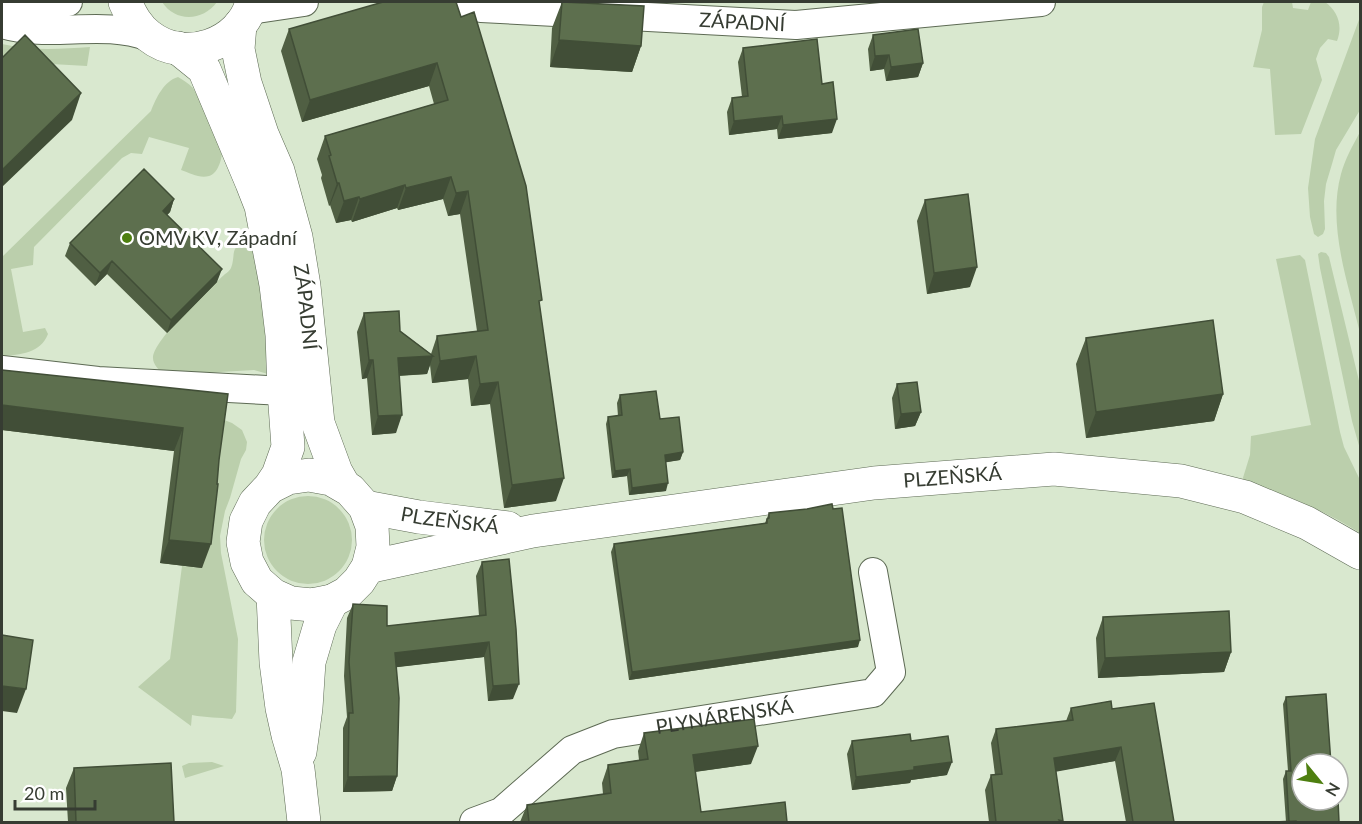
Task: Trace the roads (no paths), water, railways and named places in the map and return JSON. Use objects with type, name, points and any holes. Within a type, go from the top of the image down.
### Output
[{"type":"street","points":[[2,3],[16,6],[68,2]]},
{"type":"street","name":"ZÁPADNÍ","points":[[125,2],[134,21],[204,69],[261,206],[276,285],[282,335],[288,447],[278,475],[255,502],[246,521],[243,542],[247,562],[257,581],[273,595],[291,603],[312,605],[332,601],[347,593],[359,581],[368,567],[374,547],[372,526],[336,472],[318,423],[304,286],[296,237],[278,171],[262,134],[245,83],[238,49],[247,12]]},
{"type":"street","name":"ZÁPADNÍ","points":[[2,24],[38,30],[65,31],[103,28],[128,30],[189,50],[211,46],[227,38],[247,12],[304,2]]},
{"type":"street","name":"ZÁPADNÍ","points":[[446,2],[481,9],[796,25],[1041,2]]},
{"type":"street","points":[[2,370],[98,381],[284,391]]},
{"type":"street","name":"PLZEŇSKÁ","points":[[368,567],[533,531],[874,483],[1054,469],[1182,481],[1245,497],[1307,523],[1360,553]]},
{"type":"street","points":[[270,487],[288,478],[309,475],[331,478],[354,497]]},
{"type":"street","name":"PLZEŇSKÁ","points":[[354,497],[419,517],[533,531]]},
{"type":"street","name":"PLYNÁRENSKÁ","points":[[474,822],[501,812],[572,750],[613,734],[873,693],[891,672],[873,572]]},
{"type":"street","name":"ZÁPADNÍ","points":[[273,595],[276,662],[282,708],[298,769],[304,822]]},
{"type":"street","name":"ZÁPADNÍ","points":[[298,769],[309,662],[320,625],[332,601]]},
{"type":"place","name":"OMV KV, Západní","points":[[127,238]]}]
